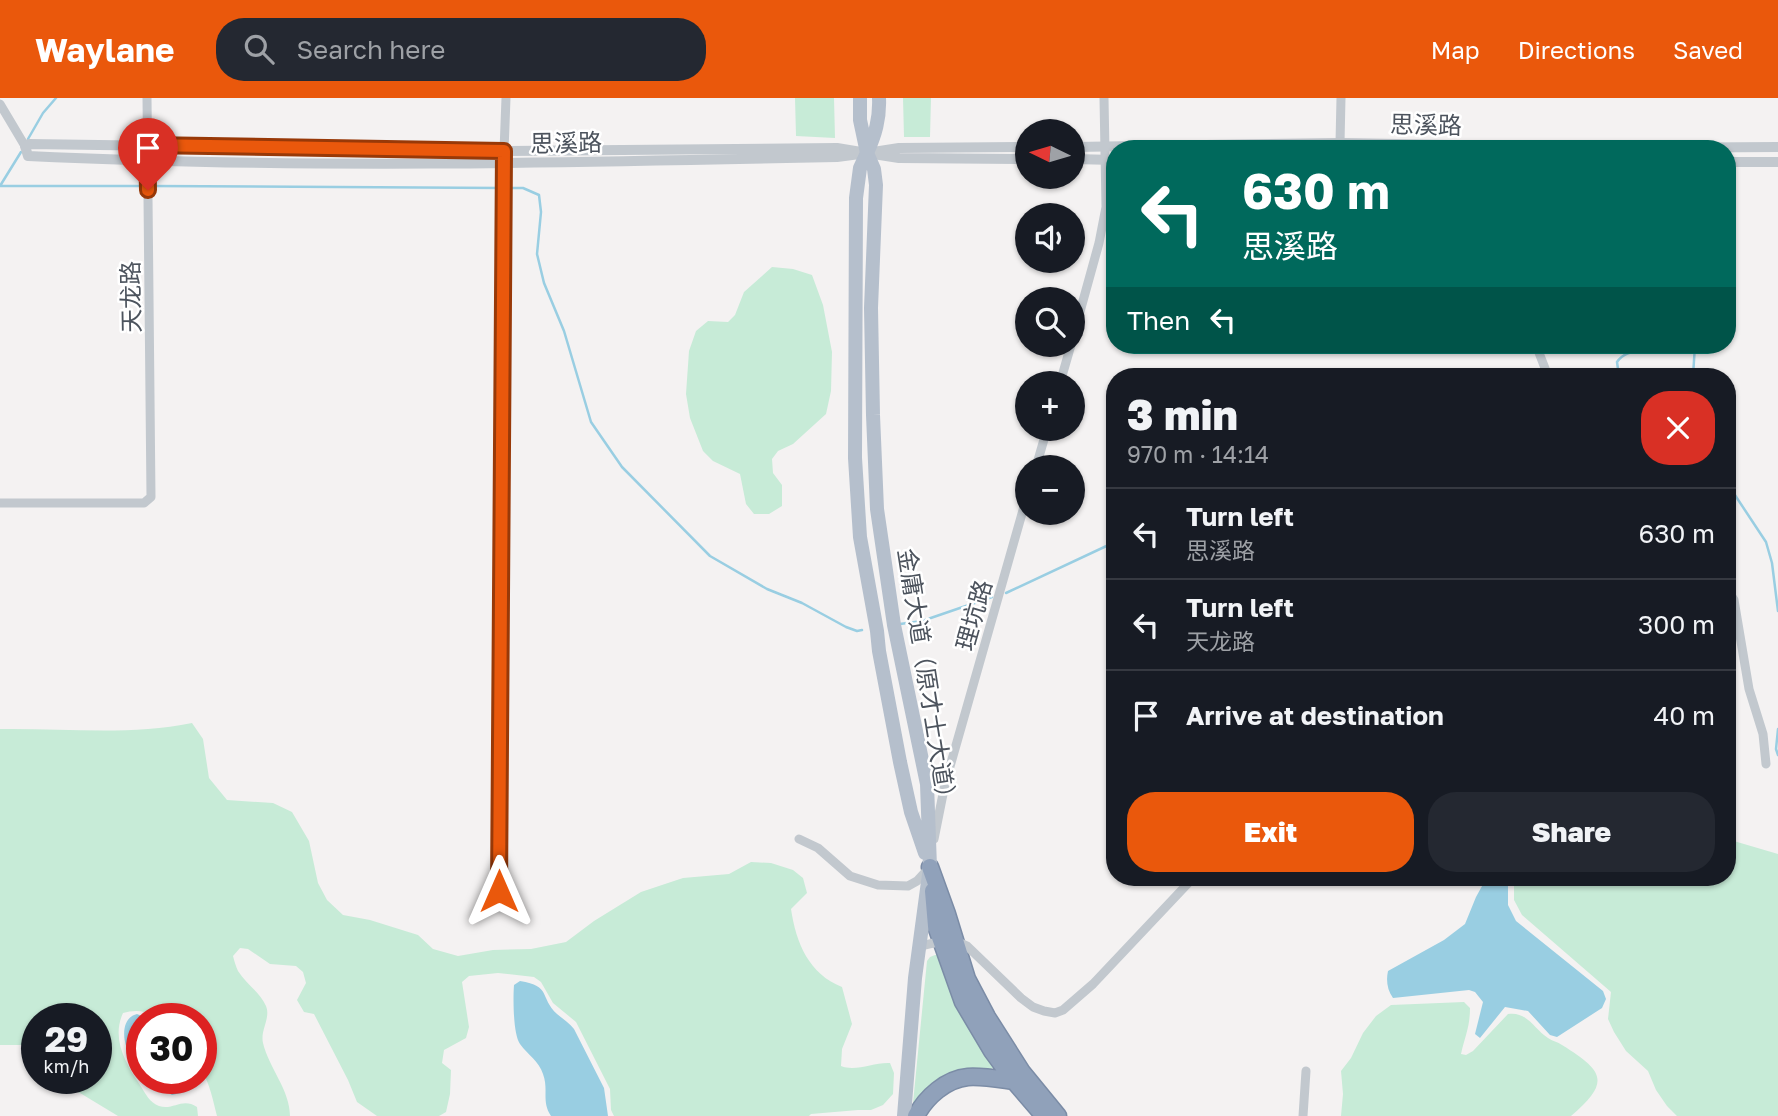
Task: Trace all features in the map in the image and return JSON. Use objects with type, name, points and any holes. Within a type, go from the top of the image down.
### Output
[{"type":"highway","points":[[930,867],[963,1002],[1014,1082],[1044,1116]]},
{"type":"highway","points":[[948,941],[987,1017],[1022,1072],[1058,1116]]},
{"type":"highway","points":[[916,1116],[935,1091],[948,1083],[967,1077],[1014,1082]]},
{"type":"main road","name":"金庸大道（原才士大道）","points":[[860,98],[860,120],[876,185],[871,308],[877,509],[894,629],[927,784],[930,867]]},
{"type":"main road","name":"金庸大道（原才士大道）","points":[[879,98],[876,133],[860,169],[856,198],[855,458],[860,537],[900,762],[911,812],[930,867]]},
{"type":"main road","points":[[877,631],[894,629]]},
{"type":"main road","points":[[904,1116],[915,978],[930,867]]},
{"type":"street","name":"天龙路","points":[[0,503],[144,503],[151,496],[147,98]]},
{"type":"street","points":[[499,891],[506,98]]},
{"type":"street","points":[[1104,98],[1106,151]]},
{"type":"street","points":[[1340,140],[1341,98]]},
{"type":"street","points":[[0,104],[24,146]]},
{"type":"street","name":"思溪路","points":[[1015,147],[899,148],[867,153],[837,157],[505,164],[148,162],[28,156],[24,146],[147,145],[504,151],[837,148],[867,153],[899,158],[1015,159]]},
{"type":"street","name":"思溪路","points":[[1085,147],[1104,147]]},
{"type":"street","name":"思溪路","points":[[1736,147],[1778,147]]},
{"type":"street","points":[[1085,159],[1106,160]]},
{"type":"street","points":[[1736,162],[1778,162]]},
{"type":"street","points":[[1085,294],[1106,222]]},
{"type":"street","name":"理坑路","points":[[930,867],[944,784],[1019,525]]},
{"type":"street","points":[[1736,612],[1749,689],[1763,734],[1766,764]]},
{"type":"street","points":[[799,839],[818,848],[850,876],[878,885],[908,886],[930,867]]},
{"type":"street","points":[[920,946],[948,941],[967,946],[1021,998],[1033,1007],[1055,1013],[1063,1010],[1093,984],[1186,886]]},
{"type":"street","points":[[1303,1116],[1306,1071]]},
{"type":"green space","points":[[795,98],[834,98],[835,138],[796,136]]},
{"type":"green space","points":[[903,98],[931,98],[930,137],[904,137]]},
{"type":"green space","points":[[772,267],[793,269],[812,275],[823,305],[832,352],[831,391],[826,414],[793,444],[778,451],[772,459],[773,473],[782,485],[782,506],[769,514],[754,514],[746,504],[740,474],[713,461],[703,451],[690,418],[686,394],[689,351],[696,331],[708,321],[728,322],[735,315],[744,292]]},
{"type":"green space","points":[[192,723],[203,739],[209,778],[227,800],[273,803],[292,812],[309,841],[318,883],[327,900],[343,915],[370,920],[418,935],[433,949],[458,956],[493,950],[531,949],[566,942],[641,892],[683,878],[729,874],[751,862],[771,863],[793,870],[803,878],[807,893],[791,909],[796,934],[813,966],[842,987],[852,1024],[842,1049],[841,1066],[853,1068],[890,1063],[894,1073],[893,1094],[883,1105],[871,1110],[809,1116],[614,1116],[610,1089],[576,1022],[553,1003],[541,982],[534,977],[498,973],[469,976],[462,982],[469,1027],[466,1038],[444,1050],[442,1063],[451,1070],[446,1112],[439,1116],[377,1116],[357,1102],[314,1014],[304,1012],[297,1000],[306,983],[303,972],[296,966],[270,964],[248,949],[240,948],[233,956],[234,961],[241,976],[266,1006],[263,1043],[287,1097],[290,1116],[217,1116],[211,1094],[217,1094],[217,1003],[126,1003],[126,1012],[123,1013],[120,1023],[119,1042],[126,1062],[126,1094],[146,1094],[156,1105],[164,1107],[192,1104],[197,1107],[198,1116],[118,1116],[82,1094],[112,1094],[112,1003],[21,1003],[21,1045],[0,1045],[0,729],[120,730]]},
{"type":"green space","points":[[1736,842],[1778,854],[1778,1116],[1677,1116],[1656,1090],[1648,1071],[1626,1051],[1614,1032],[1608,1019],[1611,992],[1522,915],[1514,900],[1514,886],[1736,886]]},
{"type":"green space","points":[[939,955],[993,1063],[993,1068],[944,1076],[913,1103],[927,961]]},
{"type":"green space","points":[[1464,1002],[1470,1008],[1470,1015],[1461,1054],[1466,1055],[1473,1051],[1508,1014],[1520,1015],[1548,1038],[1587,1062],[1597,1077],[1597,1085],[1592,1094],[1571,1116],[1341,1116],[1341,1071],[1376,1016],[1391,1005]]},
{"type":"water","points":[[1482,886],[1508,886],[1508,905],[1516,921],[1603,991],[1606,999],[1602,1008],[1557,1037],[1550,1035],[1528,1011],[1505,1007],[1480,1038],[1475,1034],[1483,1002],[1475,992],[1469,990],[1393,998],[1389,992],[1388,971],[1444,940],[1465,924]]},
{"type":"water","points":[[520,981],[541,989],[552,1008],[574,1029],[604,1088],[608,1116],[551,1116],[546,1105],[545,1080],[541,1069],[520,1044],[516,1032],[514,985]]},
{"type":"waterway","points":[[28,139],[43,113],[56,98]]},
{"type":"waterway","points":[[0,186],[21,152]]},
{"type":"waterway","points":[[0,186],[144,186]]},
{"type":"waterway","points":[[151,186],[501,188]]},
{"type":"waterway","points":[[508,188],[523,188],[539,195],[541,212],[537,254],[544,283],[564,331],[591,422],[622,467],[710,556],[767,589],[802,603],[846,627],[862,630]]},
{"type":"waterway","points":[[1618,368],[1617,362],[1626,354]]},
{"type":"waterway","points":[[1694,354],[1694,368]]},
{"type":"waterway","points":[[1736,497],[1766,542],[1772,563],[1778,611]]},
{"type":"waterway","points":[[1006,593],[1106,546]]},
{"type":"waterway","points":[[900,624],[922,621],[992,597]]},
{"type":"waterway","points":[[1778,729],[1778,755]]},
{"type":"route","points":[[148,190],[147,145],[504,151],[499,891]]}]
